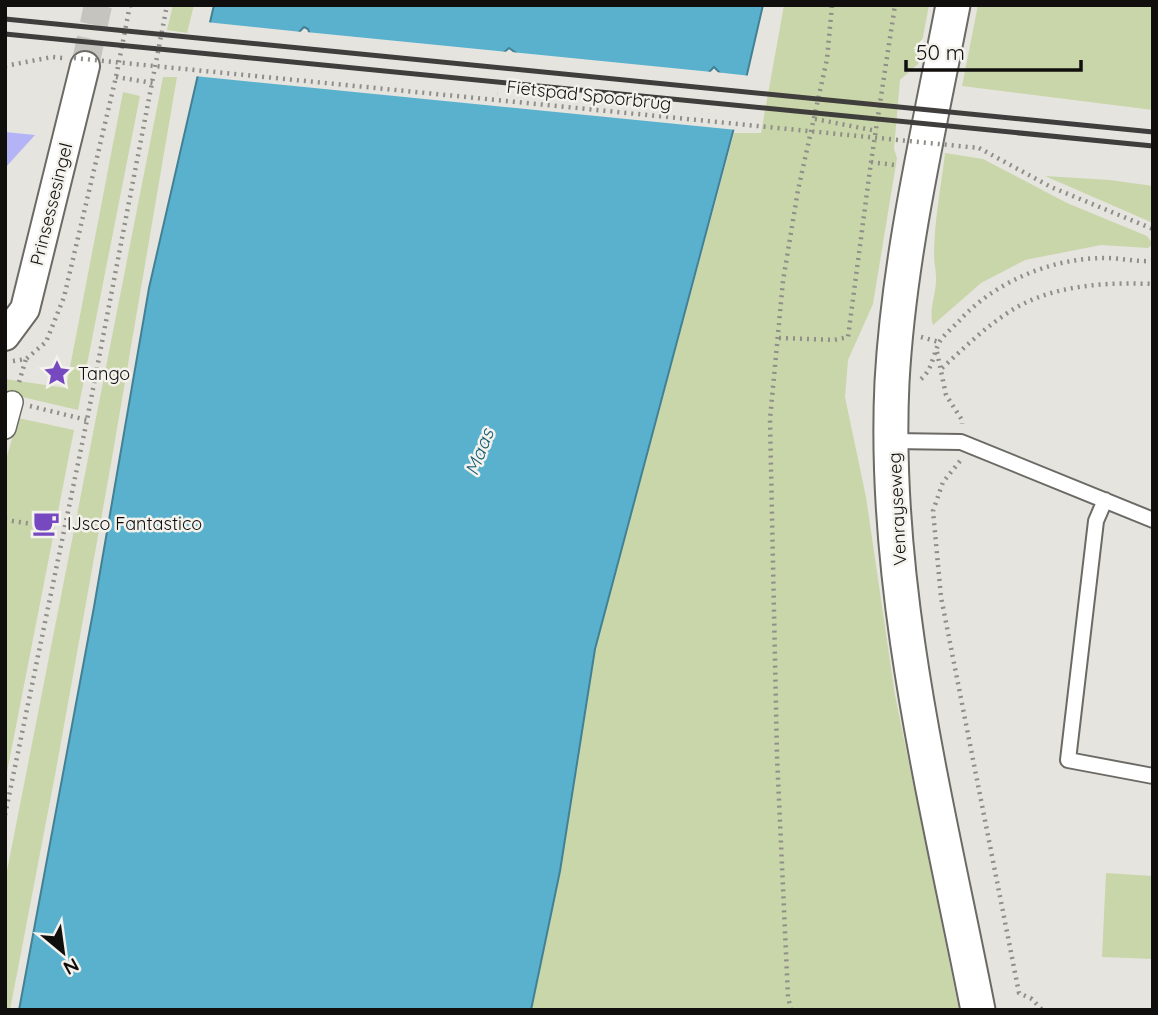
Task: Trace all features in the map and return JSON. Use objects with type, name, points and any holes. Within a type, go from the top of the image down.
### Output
[{"type":"street","name":"Venrayseweg","points":[[953,5],[904,265],[892,381],[894,505],[910,666],[978,1010]]},
{"type":"street","name":"Prinsessesingel","points":[[5,336],[25,309],[79,62]]},
{"type":"street","points":[[5,428],[12,402]]},
{"type":"lane","points":[[893,441],[961,442],[1153,520]]},
{"type":"lane","points":[[1105,500],[1096,521],[1068,760],[1153,776]]},
{"type":"path","points":[[26,359],[47,342],[64,298],[116,78],[130,5]]},
{"type":"path","points":[[5,815],[87,419],[167,5]]},
{"type":"path","points":[[791,1010],[788,997],[777,756],[770,419],[783,281],[798,190],[827,59],[832,5]]},
{"type":"path","points":[[779,338],[834,341],[848,337],[895,5]]},
{"type":"path","name":"Fietspad Spoorbrug","points":[[5,66],[52,57],[79,62],[979,148],[1051,187],[1153,229]]},
{"type":"path","points":[[116,78],[153,83]]},
{"type":"path","points":[[815,119],[877,131]]},
{"type":"path","points":[[892,381],[917,382],[925,376],[939,342],[972,306],[1012,280],[1060,263],[1082,260],[1103,258],[1153,261]]},
{"type":"path","points":[[942,368],[1005,314],[1032,300],[1061,290],[1097,284],[1153,284]]},
{"type":"path","points":[[937,352],[946,395],[962,420],[960,462],[943,482],[933,511],[941,597],[1019,993],[1032,999],[1042,1010]]},
{"type":"path","points":[[12,402],[87,419]]},
{"type":"path","points":[[5,520],[39,524]]},
{"type":"green space","points":[[173,5],[194,5],[187,33],[167,30]]},
{"type":"green space","points":[[784,5],[929,5],[918,64],[900,80],[894,149],[897,158],[873,304],[848,360],[845,397],[866,497],[895,695],[959,1010],[531,1010],[560,871],[595,649],[734,133],[761,133]]},
{"type":"green space","points":[[978,5],[1153,5],[1153,110],[962,86]]},
{"type":"green space","points":[[163,77],[177,77],[56,770],[10,1010],[5,1010],[5,881]]},
{"type":"green space","points":[[123,92],[140,96],[78,410],[5,393],[5,379],[66,388]]},
{"type":"green space","points":[[945,153],[983,159],[1067,203],[1147,236],[1153,244],[1148,248],[1101,245],[1025,260],[981,283],[933,325],[936,283],[935,230]]},
{"type":"green space","points":[[1045,176],[1153,186],[1153,223]]},
{"type":"green space","points":[[18,418],[74,430],[7,772],[5,463]]},
{"type":"green space","points":[[1106,873],[1153,876],[1153,959],[1102,957]]},
{"type":"water","name":"Maas","points":[[214,5],[763,5],[739,109],[595,649],[560,871],[531,1010],[19,1010],[94,607],[149,288]],"holes":[[[304,27],[308,29],[311,38],[299,82],[289,80],[296,35]],[[509,48],[516,53],[503,102],[495,103],[502,54]],[[714,67],[720,73],[710,123],[699,121],[706,75]]]},
{"type":"pier","points":[[206,22],[302,32],[292,76],[295,80],[307,38],[306,32],[508,52],[497,97],[500,100],[512,62],[511,52],[712,72],[701,117],[707,121],[717,77],[715,72],[751,76],[737,130],[194,76]]},
{"type":"building","points":[[5,132],[35,135],[5,168]]},
{"type":"tunnel","points":[[85,66],[98,5]]},
{"type":"railway","points":[[5,19],[1153,132]]},
{"type":"railway","points":[[5,34],[1153,146]]},
{"type":"place","name":"Tango","points":[[57,373]]},
{"type":"place","name":"IJsco Fantastico","points":[[46,523]]}]
